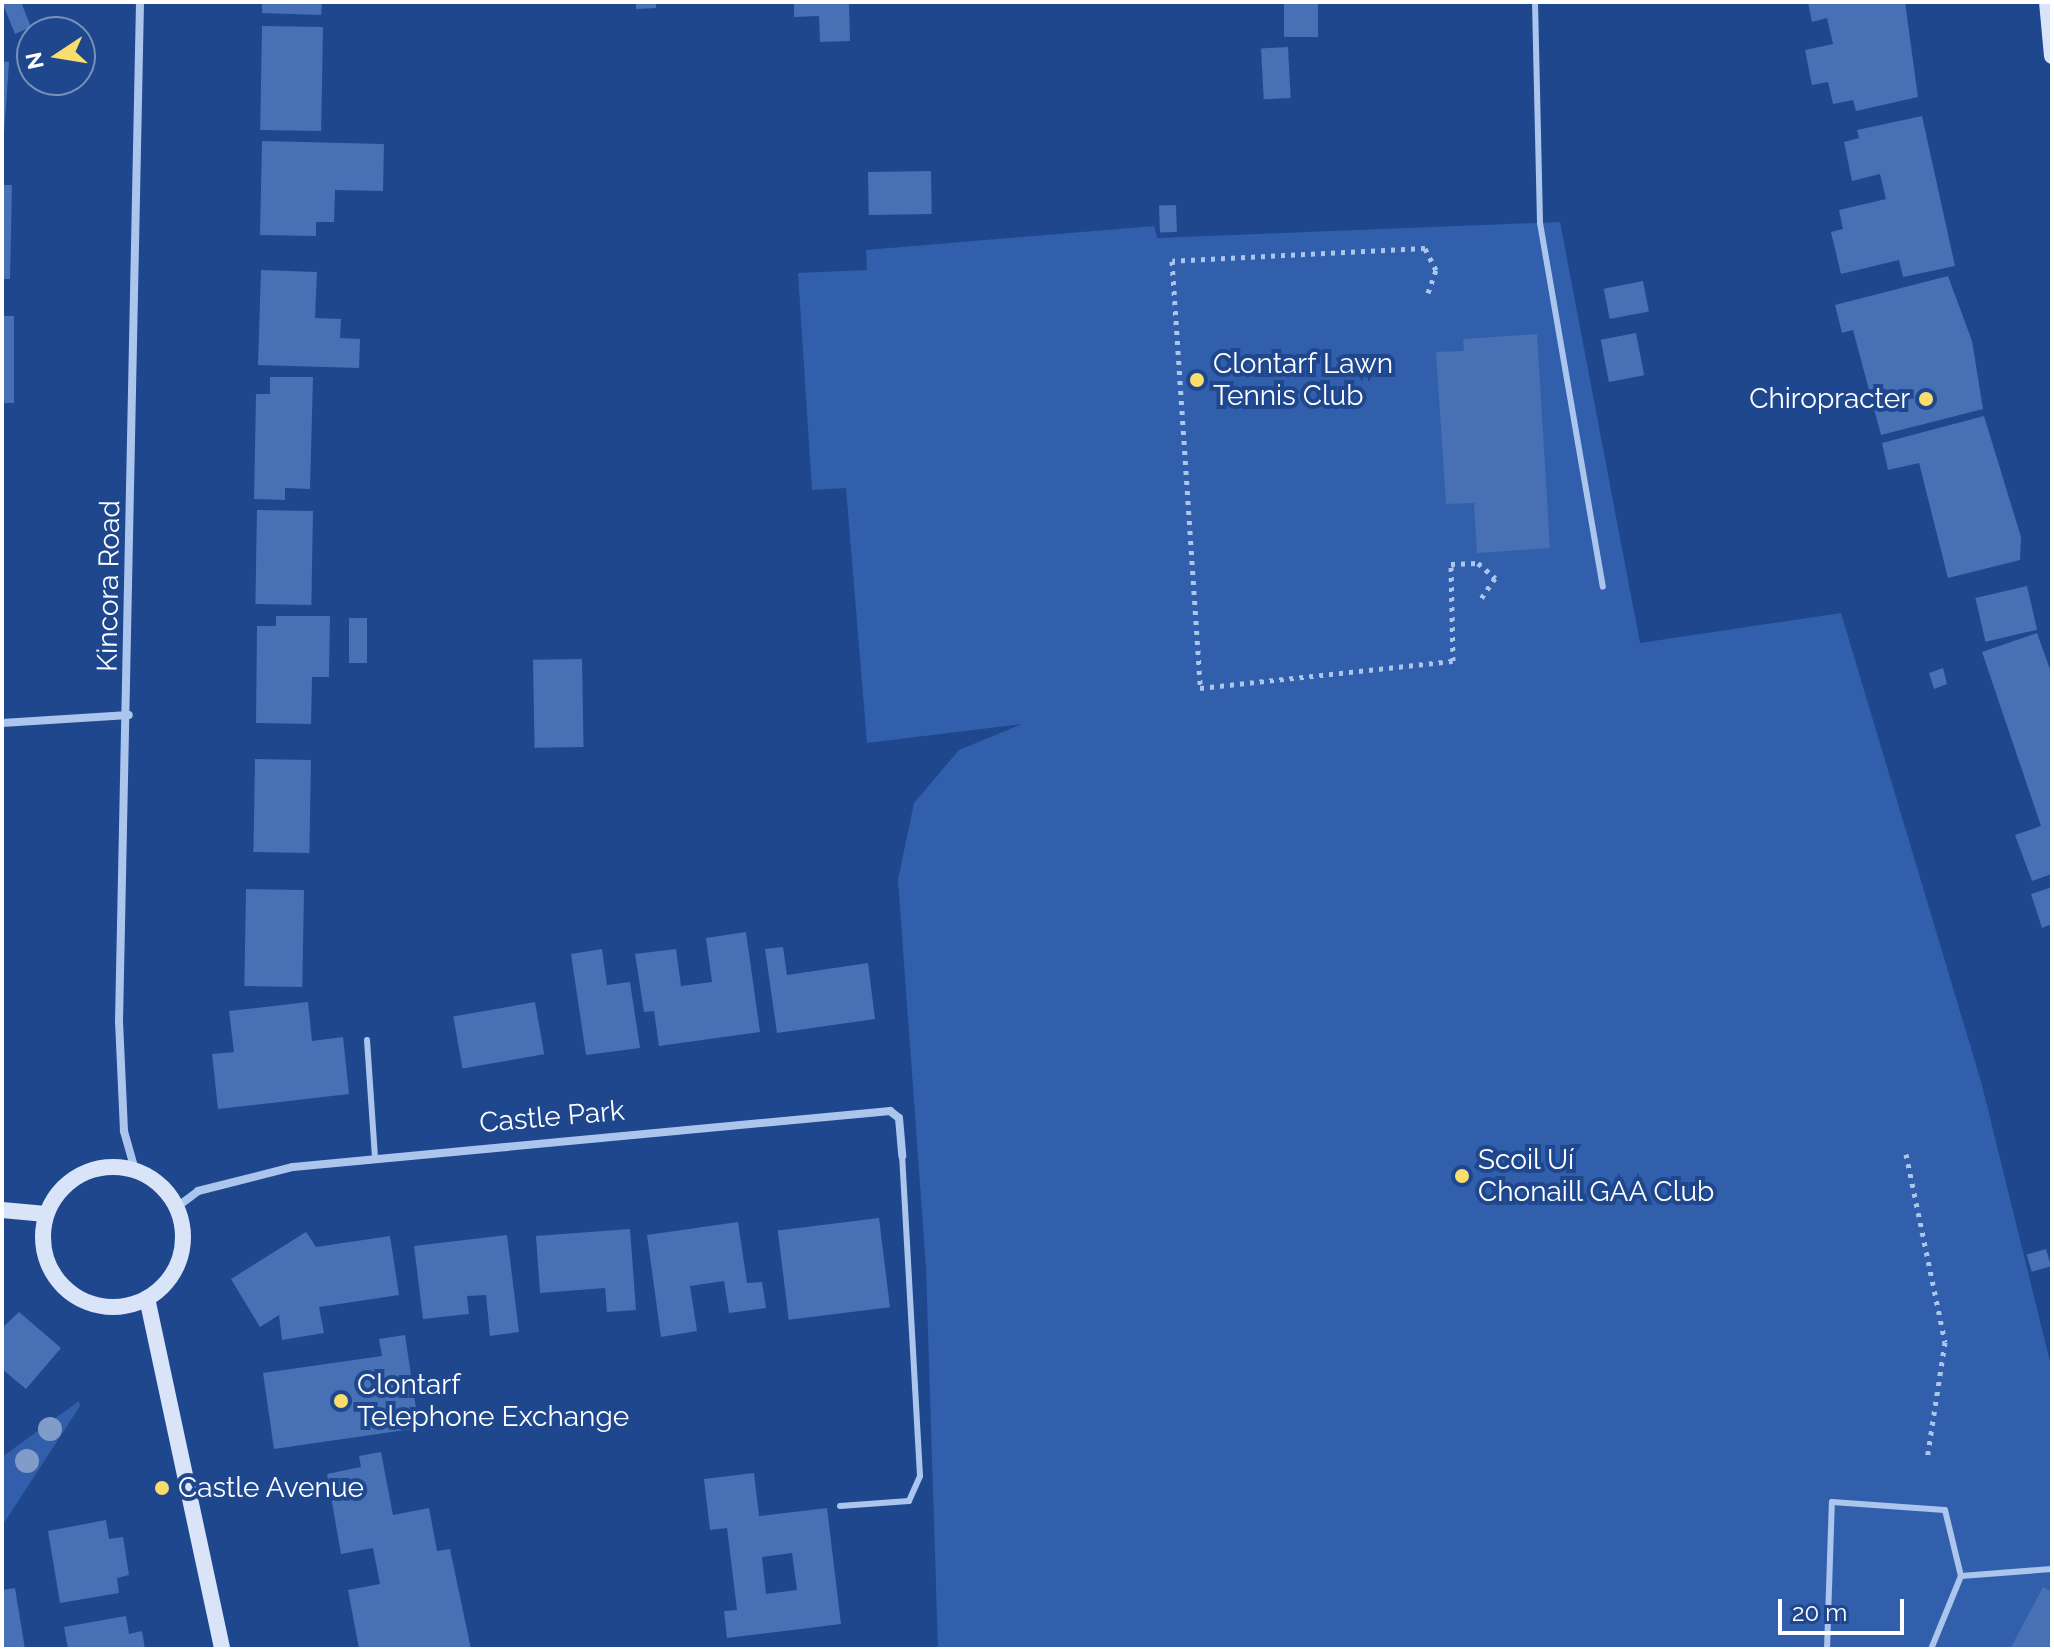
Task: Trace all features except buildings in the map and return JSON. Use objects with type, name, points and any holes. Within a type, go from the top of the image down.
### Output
[{"type":"street","name":"Kincora Road","points":[[135,1170],[124,1131],[119,1022],[129,715],[140,2]]},
{"type":"street","points":[[2047,2],[2052,56]]},
{"type":"street","points":[[2,723],[129,715]]},
{"type":"street","name":"Castle Park","points":[[177,1207],[198,1191],[279,1171],[375,1157],[890,1111],[899,1118],[902,1156]]},
{"type":"street","points":[[135,1170],[163,1187],[177,1207],[178,1263],[147,1298],[103,1306],[64,1287],[46,1257],[46,1214],[79,1175],[135,1170]]},
{"type":"street","points":[[2,1210],[46,1214]]},
{"type":"street","points":[[147,1298],[222,1649]]},
{"type":"lane","points":[[1535,2],[1540,223],[1603,587]]},
{"type":"lane","points":[[367,1040],[375,1157]]},
{"type":"lane","points":[[840,1506],[909,1501],[920,1476],[902,1156]]},
{"type":"lane","points":[[1827,1649],[1832,1502],[1945,1510],[1961,1576],[1931,1649]]},
{"type":"lane","points":[[1961,1576],[2052,1569]]},
{"type":"path","points":[[1428,293],[1436,270],[1425,248],[1172,261],[1200,688],[1453,661],[1451,564],[1478,563],[1495,578],[1481,599]]},
{"type":"path","points":[[1906,1154],[1945,1342],[1927,1460]]},
{"type":"shaded area","name":"Scoil Uí Chonaill GAA Club","points":[[1560,222],[1640,643],[1841,613],[1982,1085],[2052,1370],[2052,1649],[938,1649],[926,1267],[898,880],[914,803],[959,750],[1022,724],[867,743],[846,488],[812,490],[798,273],[867,270],[866,250],[1154,226],[1157,238]]},
{"type":"shaded area","points":[[79,1401],[80,1406],[2,1526],[2,1457]]},
{"type":"place","name":"Clontarf Lawn Tennis Club","points":[[1197,380]]},
{"type":"place","name":"Chiropracter","points":[[1926,399]]},
{"type":"place","name":"Scoil Uí Chonaill GAA Club","points":[[1462,1176]]},
{"type":"place","name":"Clontarf Telephone Exchange","points":[[341,1401]]},
{"type":"place","name":"Castle Avenue","points":[[162,1488]]}]
